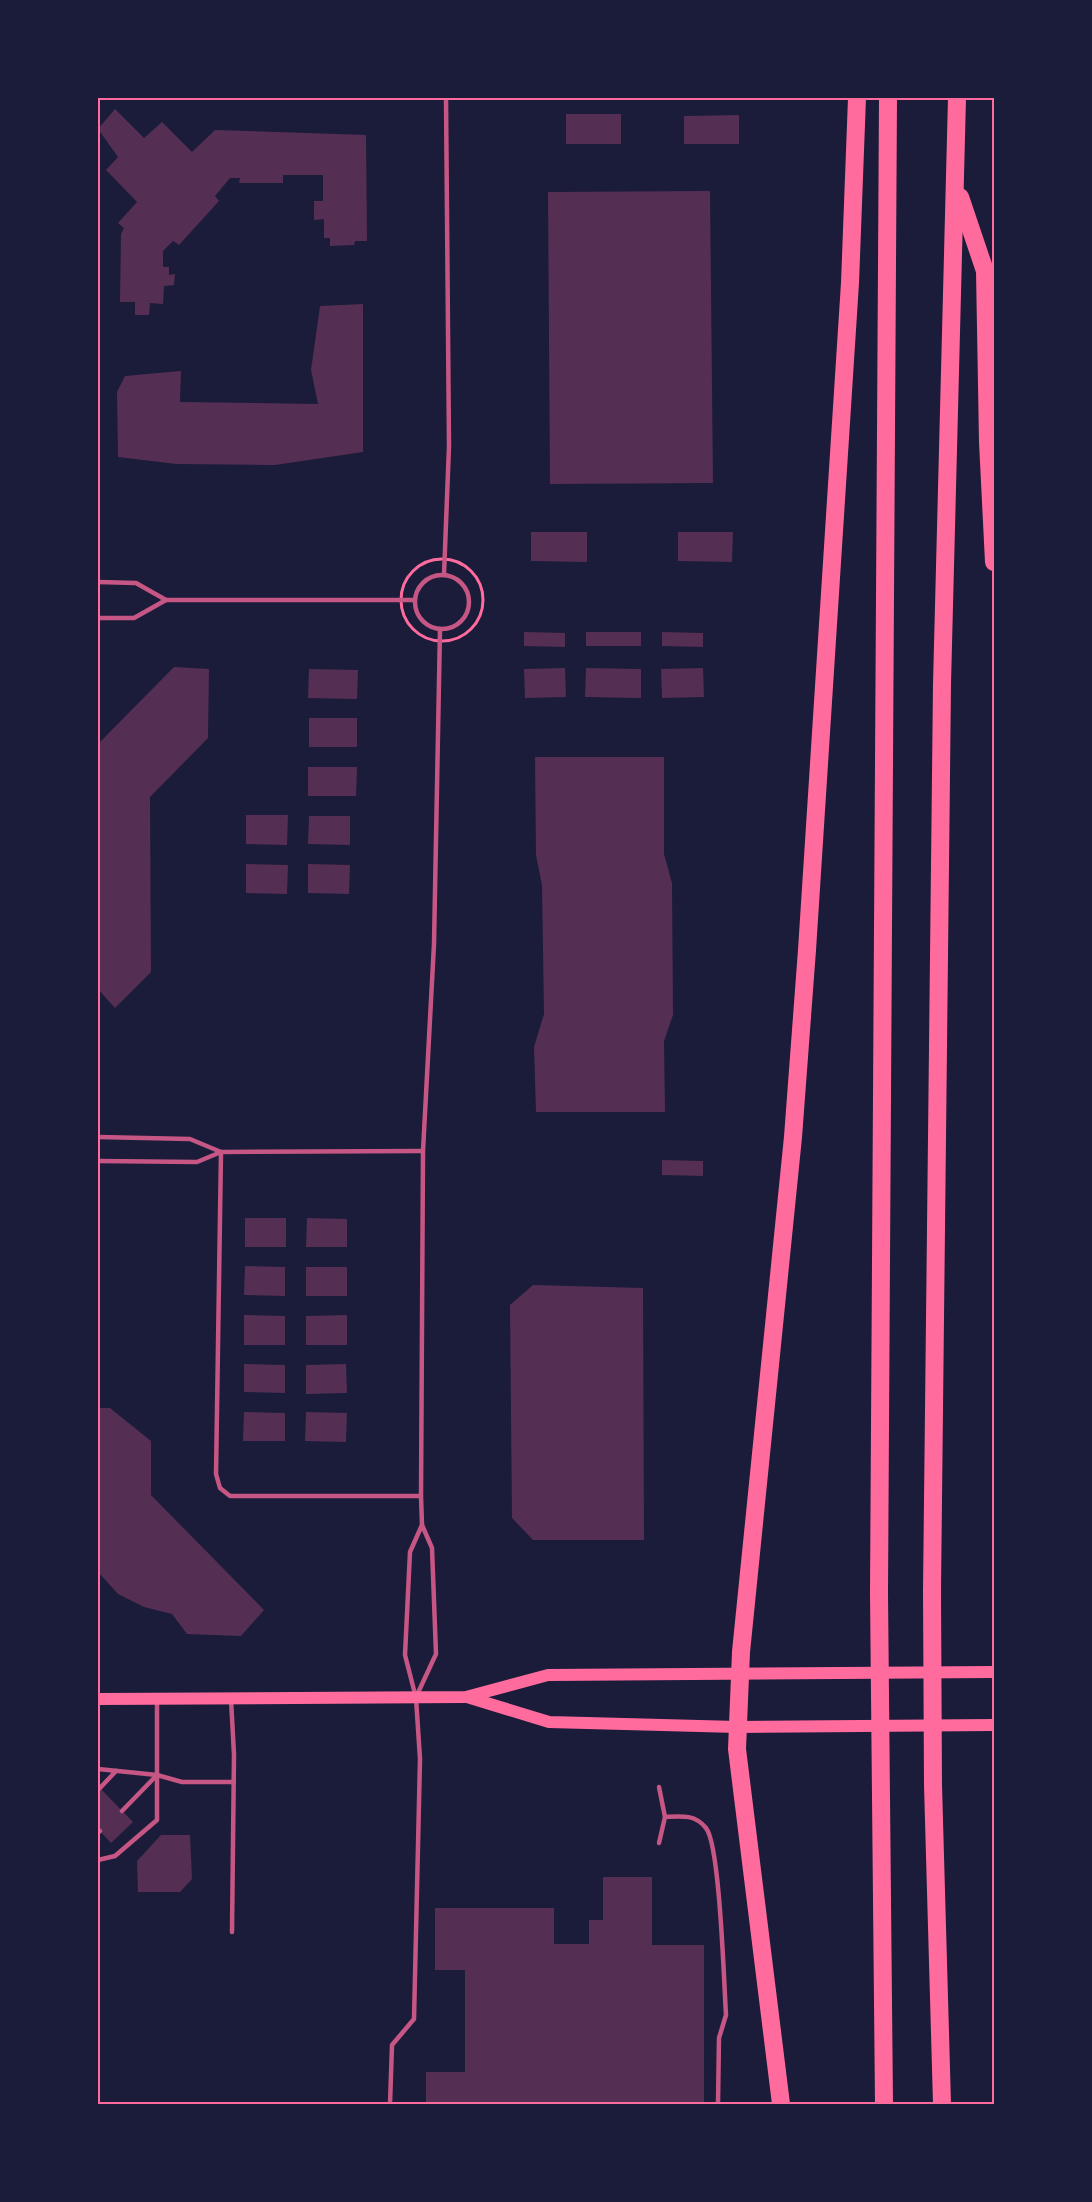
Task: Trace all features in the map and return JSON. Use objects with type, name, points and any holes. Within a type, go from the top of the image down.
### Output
[{"type":"highway","points":[[781,2104],[737,1749],[737,1727],[740,1672],[793,1137],[808,939],[850,283],[857,98]]},
{"type":"highway","points":[[885,2104],[879,1593],[888,98]]},
{"type":"highway","points":[[942,2104],[933,1785],[932,1591],[942,684],[957,98]]},
{"type":"highway","points":[[956,184],[986,271],[988,442],[994,562]]},
{"type":"main road","points":[[98,1699],[466,1697],[548,1675],[994,1672]]},
{"type":"main road","points":[[466,1697],[549,1722],[737,1727],[994,1725]]},
{"type":"lane","points":[[444,574],[448,446],[446,98]]},
{"type":"lane","points":[[444,574],[453,577],[466,588],[470,604],[463,620],[448,629],[440,629],[424,623],[415,608],[414,600],[416,592],[428,579],[444,574]]},
{"type":"lane","points":[[98,582],[135,583],[166,600],[414,600]]},
{"type":"lane","points":[[98,618],[134,618],[166,600]]},
{"type":"lane","points":[[416,1698],[436,1654],[432,1548],[422,1525],[421,1496],[423,1151],[434,944],[440,629]]},
{"type":"lane","points":[[98,1137],[190,1139],[221,1152]]},
{"type":"lane","points":[[98,1161],[197,1161],[221,1152],[423,1151]]},
{"type":"lane","points":[[221,1152],[216,1474],[219,1488],[230,1496],[421,1496]]},
{"type":"lane","points":[[390,2104],[392,2046],[414,2019],[414,1929],[420,1797],[416,1698],[405,1655],[410,1552],[422,1525]]},
{"type":"lane","points":[[98,1860],[115,1856],[157,1820],[157,1699]]},
{"type":"lane","points":[[231,1699],[234,1782],[232,1932]]},
{"type":"lane","points":[[98,1769],[156,1775],[182,1782],[234,1782]]},
{"type":"lane","points":[[100,1788],[116,1771]]},
{"type":"lane","points":[[122,1811],[156,1775]]},
{"type":"lane","points":[[659,1787],[665,1817],[659,1843]]},
{"type":"lane","points":[[665,1817],[692,1816],[702,1822],[709,1830],[714,1857],[726,2014],[719,2038],[718,2104]]},
{"type":"path","points":[[445,559],[466,566],[476,576],[482,588],[483,602],[480,615],[473,627],[462,635],[440,640],[423,636],[412,628],[404,617],[401,600],[405,582],[416,568],[427,561],[445,559]]},
{"type":"building","points":[[115,109],[144,138],[162,122],[192,152],[215,130],[366,135],[367,241],[355,241],[354,245],[330,246],[330,238],[324,238],[324,219],[314,220],[314,201],[323,201],[323,175],[283,175],[283,183],[239,183],[240,178],[230,178],[215,196],[219,201],[179,245],[173,241],[163,251],[163,267],[169,267],[169,275],[175,274],[174,285],[164,286],[163,304],[150,303],[149,315],[135,315],[135,302],[120,302],[121,234],[124,228],[118,223],[137,202],[106,170],[118,157],[98,129]]},
{"type":"building","points":[[566,114],[621,114],[621,144],[566,144]]},
{"type":"building","points":[[739,115],[739,144],[684,144],[684,116]]},
{"type":"building","points":[[710,191],[713,483],[550,484],[548,192]]},
{"type":"building","points":[[363,304],[363,452],[275,465],[176,464],[118,457],[117,392],[125,376],[181,371],[180,402],[318,404],[311,370],[320,306]]},
{"type":"building","points":[[531,532],[587,532],[587,562],[531,561]]},
{"type":"building","points":[[678,532],[733,532],[732,562],[678,561]]},
{"type":"building","points":[[524,632],[565,633],[565,647],[524,646]]},
{"type":"building","points":[[586,632],[641,632],[641,646],[586,646]]},
{"type":"building","points":[[662,632],[703,633],[703,647],[662,646]]},
{"type":"building","points":[[174,667],[209,669],[208,738],[150,797],[151,972],[115,1008],[98,989],[98,744]]},
{"type":"building","points":[[565,668],[566,697],[525,698],[524,669]]},
{"type":"building","points":[[586,668],[641,669],[641,698],[585,697]]},
{"type":"building","points":[[703,668],[704,697],[662,698],[661,669]]},
{"type":"building","points":[[309,669],[358,670],[357,699],[308,698]]},
{"type":"building","points":[[309,718],[357,718],[357,747],[309,747]]},
{"type":"building","points":[[535,757],[664,757],[664,854],[672,883],[673,1015],[664,1041],[665,1112],[536,1112],[534,1047],[544,1014],[542,885],[536,855]]},
{"type":"building","points":[[308,767],[357,767],[356,796],[308,796]]},
{"type":"building","points":[[246,815],[288,815],[287,845],[246,844]]},
{"type":"building","points":[[309,816],[350,816],[350,845],[308,844]]},
{"type":"building","points":[[246,864],[288,865],[287,894],[246,893]]},
{"type":"building","points":[[308,864],[350,865],[349,894],[308,893]]},
{"type":"building","points":[[662,1160],[703,1161],[703,1176],[662,1175]]},
{"type":"building","points":[[245,1218],[286,1218],[286,1247],[245,1247]]},
{"type":"building","points":[[307,1218],[347,1219],[347,1247],[306,1247]]},
{"type":"building","points":[[245,1266],[285,1267],[285,1296],[244,1295]]},
{"type":"building","points":[[306,1267],[347,1267],[347,1296],[306,1296]]},
{"type":"building","points":[[533,1285],[643,1288],[644,1540],[533,1540],[512,1518],[510,1305]]},
{"type":"building","points":[[244,1315],[285,1316],[285,1345],[244,1345]]},
{"type":"building","points":[[347,1315],[347,1345],[306,1345],[306,1316]]},
{"type":"building","points":[[244,1364],[285,1365],[285,1393],[244,1392]]},
{"type":"building","points":[[346,1364],[347,1393],[306,1394],[306,1365]]},
{"type":"building","points":[[98,1408],[110,1408],[151,1441],[151,1495],[264,1610],[241,1636],[187,1634],[172,1614],[144,1607],[118,1594],[99,1573]]},
{"type":"building","points":[[244,1412],[285,1413],[285,1441],[243,1441]]},
{"type":"building","points":[[306,1412],[347,1413],[346,1442],[305,1441]]},
{"type":"building","points":[[98,1786],[133,1822],[111,1843],[98,1829]]},
{"type":"building","points":[[161,1835],[190,1835],[192,1879],[180,1892],[138,1892],[137,1861]]},
{"type":"building","points":[[603,1877],[652,1877],[652,1945],[704,1945],[704,2104],[426,2104],[426,2072],[465,2072],[465,1970],[435,1970],[435,1908],[554,1908],[554,1944],[589,1944],[589,1920],[603,1920]]}]
